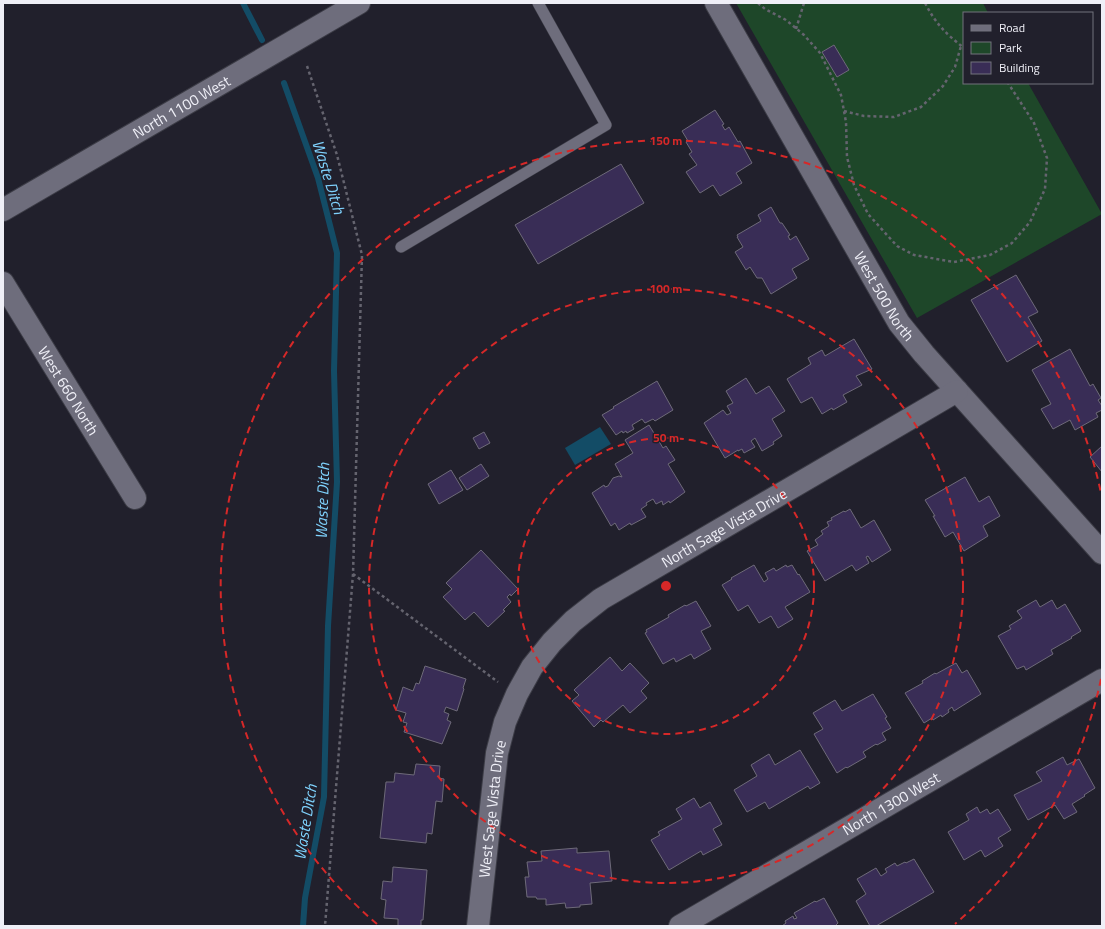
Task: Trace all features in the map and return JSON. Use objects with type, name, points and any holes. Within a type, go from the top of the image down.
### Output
[{"type":"street","name":"North 1100 West","points":[[3,210],[359,3]]},
{"type":"street","name":"West 500 North","points":[[716,3],[898,323],[1102,553]]},
{"type":"street","name":"West 660 North","points":[[3,283],[135,498]]},
{"type":"street","name":"North Sage Vista Drive","points":[[517,694],[532,667],[552,642],[573,621],[601,599],[957,391]]},
{"type":"street","name":"North 1300 West","points":[[680,926],[1102,680]]},
{"type":"street","name":"West Sage Vista Drive","points":[[478,926],[497,753],[506,722],[517,694]]},
{"type":"lane","points":[[401,247],[606,125],[538,3]]},
{"type":"path","points":[[758,3],[765,9],[786,20],[804,36],[820,54],[841,95],[844,111],[847,157],[854,185],[868,214],[897,246],[914,255],[954,262],[990,255],[1012,243],[1030,222],[1046,188],[1047,158],[1034,123],[1009,84]]},
{"type":"path","points":[[796,29],[804,3]]},
{"type":"path","points":[[844,111],[864,116],[894,117],[921,107],[943,86],[955,67],[963,47],[948,35],[933,17],[925,3]]},
{"type":"path","points":[[307,66],[337,155],[362,255],[353,574],[325,926]]},
{"type":"path","points":[[353,574],[498,682]]},
{"type":"green space","points":[[736,3],[983,3],[988,12],[963,12],[963,84],[1029,84],[1102,214],[917,318]]},
{"type":"water","points":[[600,427],[611,444],[575,465],[565,448]]},
{"type":"building","points":[[834,45],[849,70],[837,77],[822,52]]},
{"type":"building","points":[[715,110],[724,124],[722,125],[725,130],[729,127],[738,142],[740,141],[752,163],[736,173],[742,183],[720,196],[713,185],[700,193],[686,172],[697,165],[689,154],[692,152],[682,131]]},
{"type":"building","points":[[621,164],[644,203],[538,264],[515,225]]},
{"type":"building","points":[[771,207],[780,223],[782,223],[790,235],[788,236],[790,240],[796,236],[809,259],[792,269],[797,278],[771,294],[762,278],[757,278],[750,267],[746,270],[735,252],[743,247],[737,235],[761,221],[758,215]]},
{"type":"building","points":[[1016,275],[1038,312],[1028,317],[1042,341],[1007,362],[971,300]]},
{"type":"building","points":[[854,339],[872,369],[856,376],[862,385],[843,395],[847,402],[822,414],[812,397],[801,403],[787,379],[811,364],[808,358],[822,350],[825,356]]},
{"type":"building","points":[[1070,349],[1090,386],[1093,384],[1101,398],[1098,400],[1102,406],[1102,410],[1096,413],[1098,417],[1075,430],[1070,420],[1053,429],[1041,409],[1051,404],[1032,370]]},
{"type":"building","points":[[746,378],[756,394],[769,386],[785,411],[772,419],[782,436],[773,442],[774,444],[762,451],[755,438],[751,441],[755,447],[744,453],[742,449],[738,450],[725,458],[704,423],[723,410],[727,415],[731,413],[727,406],[733,403],[726,391]]},
{"type":"building","points":[[657,381],[673,410],[655,421],[653,419],[645,423],[642,419],[632,425],[634,429],[627,433],[626,431],[623,433],[622,431],[616,435],[602,415]]},
{"type":"building","points":[[649,425],[663,448],[666,446],[675,460],[668,464],[685,492],[670,503],[669,501],[663,505],[662,501],[656,504],[653,499],[646,503],[647,505],[641,509],[646,517],[631,525],[630,523],[619,530],[615,523],[611,526],[592,493],[604,485],[605,487],[608,486],[613,478],[619,476],[622,477],[615,464],[633,453],[625,440]]},
{"type":"building","points":[[484,432],[490,443],[479,449],[473,438]]},
{"type":"building","points":[[1102,446],[1102,472],[1090,457]]},
{"type":"building","points":[[481,464],[489,476],[467,490],[459,478]]},
{"type":"building","points":[[451,470],[463,490],[439,504],[428,484]]},
{"type":"building","points":[[965,477],[979,502],[989,496],[1000,516],[983,526],[988,536],[964,551],[953,532],[945,537],[925,500]]},
{"type":"building","points":[[850,509],[861,528],[874,520],[891,550],[872,562],[868,556],[866,557],[869,563],[856,571],[852,565],[825,581],[807,551],[818,545],[815,540],[823,534],[821,531],[829,526],[827,522],[832,520],[831,518]]},
{"type":"building","points":[[481,550],[518,589],[511,596],[510,594],[507,597],[511,602],[503,610],[505,611],[488,627],[474,612],[465,620],[443,597],[452,589],[446,583]]},
{"type":"building","points":[[754,565],[764,582],[768,579],[765,573],[774,568],[776,571],[786,565],[787,567],[792,565],[810,592],[785,607],[793,619],[778,628],[771,616],[759,623],[748,605],[738,611],[722,585]]},
{"type":"building","points":[[1036,600],[1040,607],[1052,600],[1057,609],[1065,604],[1081,631],[1051,650],[1053,654],[1026,670],[1024,666],[1017,669],[998,636],[1011,629],[1009,626],[1022,618],[1017,611]]},
{"type":"building","points":[[696,601],[711,626],[701,631],[711,649],[694,659],[691,654],[676,662],[674,658],[663,664],[645,633],[647,632],[646,630],[669,617],[668,615],[685,605],[686,606]]},
{"type":"building","points":[[610,657],[622,671],[630,663],[649,683],[641,691],[647,698],[630,713],[623,705],[603,722],[601,720],[594,727],[572,701],[579,695],[574,690]]},
{"type":"building","points":[[956,663],[962,673],[967,670],[981,694],[954,711],[952,707],[948,710],[949,712],[942,717],[941,715],[933,720],[932,718],[924,723],[905,693],[923,683],[922,681],[935,673],[936,674]]},
{"type":"building","points":[[425,666],[466,679],[457,711],[446,707],[444,712],[449,714],[447,720],[451,722],[442,744],[404,732],[407,723],[403,722],[406,713],[396,710],[403,687],[413,691],[416,683],[419,684]]},
{"type":"building","points":[[873,694],[887,717],[885,718],[891,728],[882,733],[886,740],[863,752],[866,757],[837,773],[814,734],[823,729],[813,713],[835,700],[842,711]]},
{"type":"building","points":[[800,750],[820,783],[810,789],[808,786],[769,809],[765,802],[747,812],[734,790],[757,776],[751,765],[769,754],[775,765]]},
{"type":"building","points":[[1063,757],[1067,765],[1079,759],[1095,788],[1072,804],[1077,812],[1064,819],[1055,805],[1028,820],[1014,795],[1042,781],[1036,772]]},
{"type":"building","points":[[416,764],[440,766],[439,778],[444,779],[442,802],[436,801],[432,834],[427,833],[426,843],[380,838],[386,782],[394,782],[395,773],[414,775]]},
{"type":"building","points":[[694,798],[700,808],[710,802],[722,824],[713,829],[722,845],[703,855],[701,851],[669,870],[651,840],[660,835],[658,832],[682,819],[676,809]]},
{"type":"building","points":[[977,807],[980,813],[987,809],[990,814],[998,809],[1011,830],[998,838],[1003,846],[985,857],[981,850],[964,860],[948,832],[969,820],[966,814]]},
{"type":"building","points":[[577,848],[577,853],[609,851],[612,881],[590,883],[592,904],[566,908],[565,903],[546,905],[546,899],[527,897],[525,877],[529,877],[527,862],[542,861],[541,851]]},
{"type":"building","points":[[914,859],[934,892],[876,926],[870,926],[856,901],[866,894],[857,879],[876,868],[881,876],[887,872],[885,869],[895,863],[897,866]]},
{"type":"building","points":[[393,867],[427,870],[423,920],[421,920],[421,926],[398,926],[398,919],[384,918],[386,900],[381,899],[383,881],[392,882]]},
{"type":"building","points":[[824,898],[838,923],[835,926],[782,926],[786,923],[785,921],[793,916],[794,919],[797,918],[794,913],[815,901],[816,902]]},
{"type":"waterway","name":"Waste Ditch","points":[[243,3],[262,40]]},
{"type":"waterway","name":"Waste Ditch","points":[[284,83],[318,178],[337,253],[334,371],[337,482],[328,626],[324,797],[305,898],[303,926]]}]
